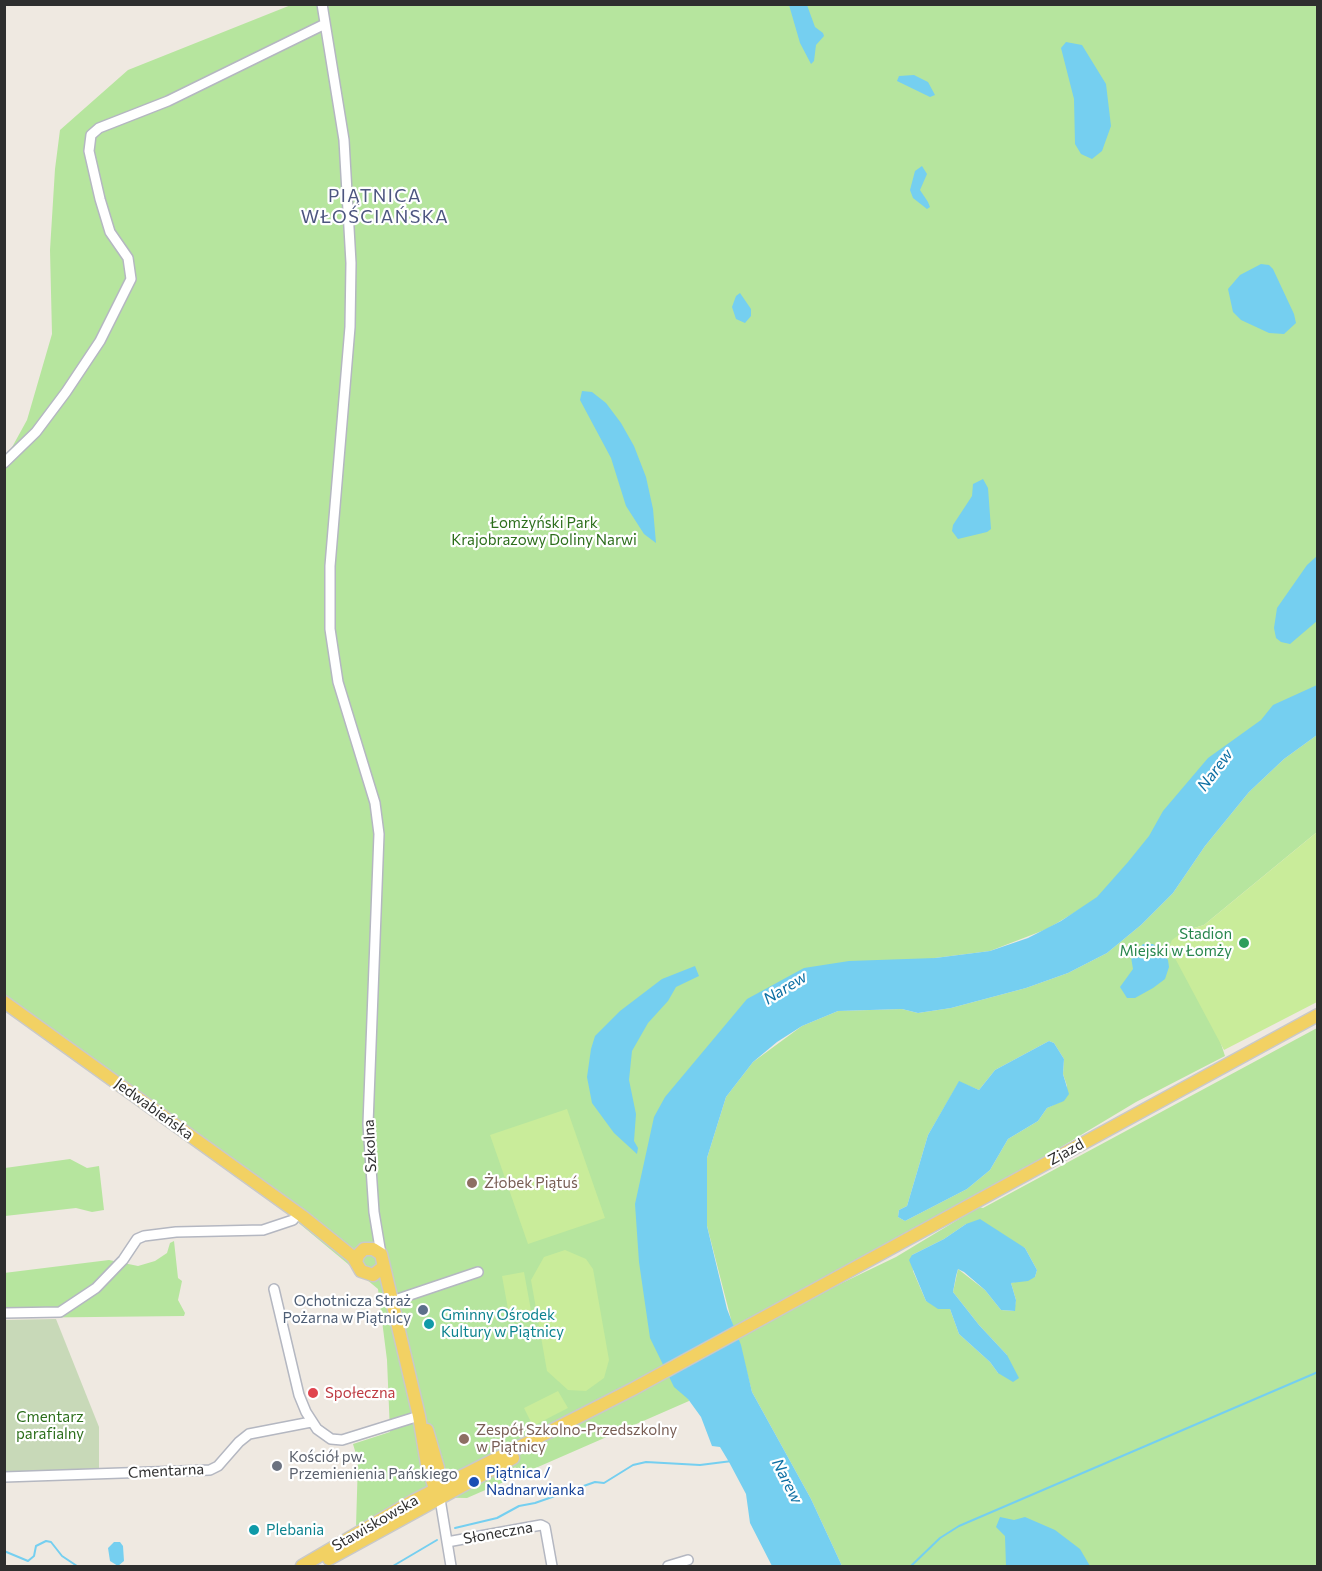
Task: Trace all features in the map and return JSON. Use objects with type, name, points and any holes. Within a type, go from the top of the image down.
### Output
[{"type":"main road","name":"Jedwabieńska","points":[[4,1002],[300,1215],[362,1254]]},
{"type":"main road","name":"Zjazd","points":[[619,1396],[1317,1015]]},
{"type":"main road","points":[[378,1272],[361,1271],[362,1254],[381,1254],[378,1272],[380,1284],[395,1317]]},
{"type":"main road","points":[[378,1272],[392,1301],[419,1416],[419,1429],[438,1492]]},
{"type":"main road","name":"Stawiskowska","points":[[314,1566],[466,1474],[619,1396]]},
{"type":"main road","name":"Stawiskowska","points":[[302,1566],[356,1533],[619,1396]]},
{"type":"main road","points":[[419,1416],[427,1428],[438,1468],[438,1492]]},
{"type":"main road","points":[[438,1468],[451,1474],[466,1474]]},
{"type":"street","name":"Szkolna","points":[[322,4],[344,140],[351,263],[350,327],[330,566],[330,629],[338,682],[375,802],[379,834],[369,1080],[374,1212],[381,1254]]},
{"type":"street","points":[[4,463],[36,432],[66,392],[100,341],[131,279],[128,258],[110,232],[100,199],[89,151],[91,135],[99,128],[168,101],[325,24]]},
{"type":"street","name":"Szkolna","points":[[362,1254],[374,1212]]},
{"type":"street","points":[[4,1313],[60,1312],[96,1288],[123,1260],[137,1239],[144,1236],[176,1232],[251,1232],[286,1223],[300,1215]]},
{"type":"street","points":[[392,1301],[478,1272]]},
{"type":"street","points":[[274,1289],[299,1395],[311,1422],[324,1435],[336,1440],[419,1416]]},
{"type":"street","name":"Cmentarna","points":[[4,1477],[210,1470],[218,1466],[238,1442],[249,1434],[311,1422]]},
{"type":"street","points":[[438,1492],[452,1566]]},
{"type":"street","name":"Słoneczna","points":[[447,1542],[541,1525],[545,1527],[552,1566]]},
{"type":"street","points":[[668,1566],[688,1560]]},
{"type":"green space","name":"Łomżyński Park Krajobrazowy Doliny Narwi","points":[[291,5],[1317,5],[1317,701],[1141,873],[1047,929],[990,951],[935,958],[785,1000],[667,1159],[689,1401],[467,1498],[410,1497],[356,1526],[358,1461],[353,1444],[390,1432],[387,1360],[378,1289],[181,1125],[5,998],[5,460],[27,420],[52,334],[50,250],[60,130],[128,70]]},
{"type":"green space","points":[[1317,735],[1317,832],[1204,925],[1184,931],[1225,1056],[1136,1102],[1046,1156],[733,1327],[707,1226],[707,1158],[726,1097],[753,1062],[802,1026],[838,1011],[902,1009],[918,1013],[951,1008],[1026,988],[1068,973],[1107,953],[1141,925],[1173,893],[1205,846],[1249,792],[1284,759]],"holes":[[[1049,1041],[1054,1043],[1064,1059],[1063,1074],[1067,1086],[1064,1100],[1047,1108],[1038,1121],[1008,1139],[990,1170],[967,1189],[905,1221],[898,1217],[899,1210],[907,1206],[928,1135],[959,1082],[979,1090],[995,1070]]]},
{"type":"green space","name":"Stadion Miejski w Łomży","points":[[1317,832],[1317,1002],[1224,1050],[1169,947],[1172,940],[1184,931],[1204,925]]},
{"type":"green space","points":[[1317,1028],[1317,1566],[842,1566],[811,1499],[752,1392],[738,1338],[817,1295],[896,1257],[979,1207],[983,1208]],"holes":[[[966,1224],[1025,1248],[1037,1270],[1035,1277],[1011,1283],[1016,1300],[1014,1311],[1001,1310],[985,1290],[958,1269],[953,1292],[1007,1355],[998,1373],[990,1362],[959,1334],[950,1309],[926,1301],[913,1271],[912,1255],[944,1239]]]},
{"type":"green space","points":[[567,1109],[605,1218],[528,1244],[490,1135]]},
{"type":"green space","points":[[70,1159],[87,1168],[99,1166],[104,1210],[92,1212],[76,1208],[5,1216],[5,1168]]},
{"type":"green space","points":[[174,1241],[178,1278],[182,1281],[178,1300],[185,1313],[184,1316],[5,1318],[4,1273],[109,1260],[138,1266],[155,1261],[167,1253],[170,1243]]},
{"type":"green space","points":[[565,1250],[586,1259],[593,1269],[609,1360],[604,1378],[586,1391],[568,1390],[547,1371],[531,1280],[544,1257]]},
{"type":"green space","points":[[524,1272],[532,1316],[510,1320],[502,1276]]},
{"type":"green space","name":"Cmentarz parafialny","points":[[56,1319],[99,1427],[99,1472],[5,1471],[4,1320]]},
{"type":"green space","points":[[558,1391],[568,1408],[533,1426],[524,1408]]},
{"type":"water","points":[[789,5],[807,5],[815,27],[823,33],[824,36],[816,45],[814,61],[811,64],[800,43]]},
{"type":"water","points":[[1066,42],[1082,45],[1106,84],[1111,126],[1102,151],[1092,159],[1081,154],[1075,144],[1074,99],[1061,48]]},
{"type":"water","points":[[914,75],[928,82],[935,95],[930,97],[897,81],[899,76]]},
{"type":"water","points":[[922,166],[927,174],[920,190],[930,207],[927,209],[913,198],[910,190],[915,171]]},
{"type":"water","points":[[1261,264],[1269,265],[1273,269],[1294,314],[1296,323],[1284,334],[1269,333],[1241,320],[1233,312],[1228,289],[1240,275]]},
{"type":"water","points":[[740,293],[751,309],[751,316],[745,323],[736,319],[732,307],[736,296]]},
{"type":"water","points":[[582,391],[592,392],[606,403],[634,446],[646,477],[653,509],[656,543],[644,534],[626,506],[611,458],[580,400]]},
{"type":"water","points":[[983,479],[988,488],[991,529],[958,539],[952,531],[953,525],[972,496],[973,484]]},
{"type":"water","points":[[1317,556],[1317,621],[1290,644],[1281,642],[1276,638],[1274,628],[1277,608],[1307,565]]},
{"type":"water","name":"Narew","points":[[1317,685],[1317,735],[1284,759],[1249,792],[1205,846],[1173,893],[1141,925],[1107,953],[1068,973],[1026,988],[951,1008],[918,1013],[902,1009],[838,1011],[802,1026],[777,1042],[753,1062],[726,1097],[707,1158],[707,1226],[727,1309],[741,1345],[752,1392],[811,1499],[842,1566],[772,1566],[750,1523],[746,1494],[729,1462],[720,1447],[712,1446],[701,1417],[688,1399],[674,1387],[650,1338],[639,1262],[635,1204],[654,1117],[665,1097],[747,999],[804,968],[849,961],[935,958],[990,951],[1028,938],[1061,921],[1097,897],[1149,836],[1163,811],[1208,758],[1261,720],[1273,705]]},
{"type":"water","points":[[1143,944],[1153,944],[1168,960],[1169,967],[1165,979],[1153,988],[1135,998],[1127,998],[1120,987],[1133,969],[1131,957]]},
{"type":"water","points":[[695,966],[699,976],[676,987],[668,1001],[648,1023],[632,1051],[629,1080],[636,1114],[634,1141],[638,1148],[637,1154],[614,1133],[592,1103],[587,1077],[595,1036],[620,1011],[662,979]]},
{"type":"water","points":[[1049,1041],[1054,1043],[1064,1059],[1063,1074],[1069,1094],[1064,1101],[1047,1108],[1038,1121],[1008,1139],[990,1170],[967,1189],[905,1221],[898,1217],[899,1210],[907,1206],[928,1135],[959,1081],[979,1090],[995,1070]]},
{"type":"water","points":[[980,1219],[1025,1248],[1037,1270],[1035,1277],[1028,1281],[1011,1283],[1016,1300],[1015,1311],[1001,1310],[985,1290],[964,1272],[958,1269],[956,1276],[953,1292],[1007,1355],[1019,1378],[1013,1382],[998,1373],[990,1362],[959,1334],[950,1309],[938,1309],[926,1301],[909,1260],[912,1255],[944,1239],[966,1224]]},
{"type":"water","points":[[1000,1517],[1014,1520],[1025,1517],[1055,1530],[1080,1549],[1090,1566],[1006,1566],[1005,1536],[996,1527]]},
{"type":"water","points":[[114,1542],[120,1542],[123,1546],[124,1561],[118,1566],[110,1561],[108,1548]]},
{"type":"waterway","points":[[911,1566],[940,1538],[959,1526],[1318,1372]]},
{"type":"waterway","points":[[455,1528],[497,1518],[519,1506],[535,1503],[595,1482],[604,1483],[633,1465],[646,1462],[700,1465],[732,1461]]},
{"type":"waterway","points":[[393,1566],[437,1540]]},
{"type":"waterway","points":[[4,1551],[28,1561],[34,1556],[36,1546],[46,1541],[51,1542],[62,1556],[77,1566]]},
{"type":"place","name":"Stadion Miejski w Łomży","points":[[1244,943]]},
{"type":"place","name":"Żłobek Piątuś","points":[[472,1183]]},
{"type":"place","name":"Ochotnicza Straż Pożarna w Piątnicy","points":[[423,1310]]},
{"type":"place","name":"Gminny Ośrodek Kultury w Piątnicy","points":[[429,1324]]},
{"type":"place","name":"Społeczna","points":[[313,1393]]},
{"type":"place","name":"Zespół Szkolno-Przedszkolny w Piątnicy","points":[[464,1439]]},
{"type":"place","name":"Kościół pw. Przemienienia Pańskiego","points":[[277,1466]]},
{"type":"place","name":"Piątnica / Nadnarwianka","points":[[474,1482]]},
{"type":"place","name":"Plebania","points":[[254,1530]]},
{"type":"district","name":"PIĄTNICA WŁOŚCIAŃSKA","points":[[375,206]]}]
